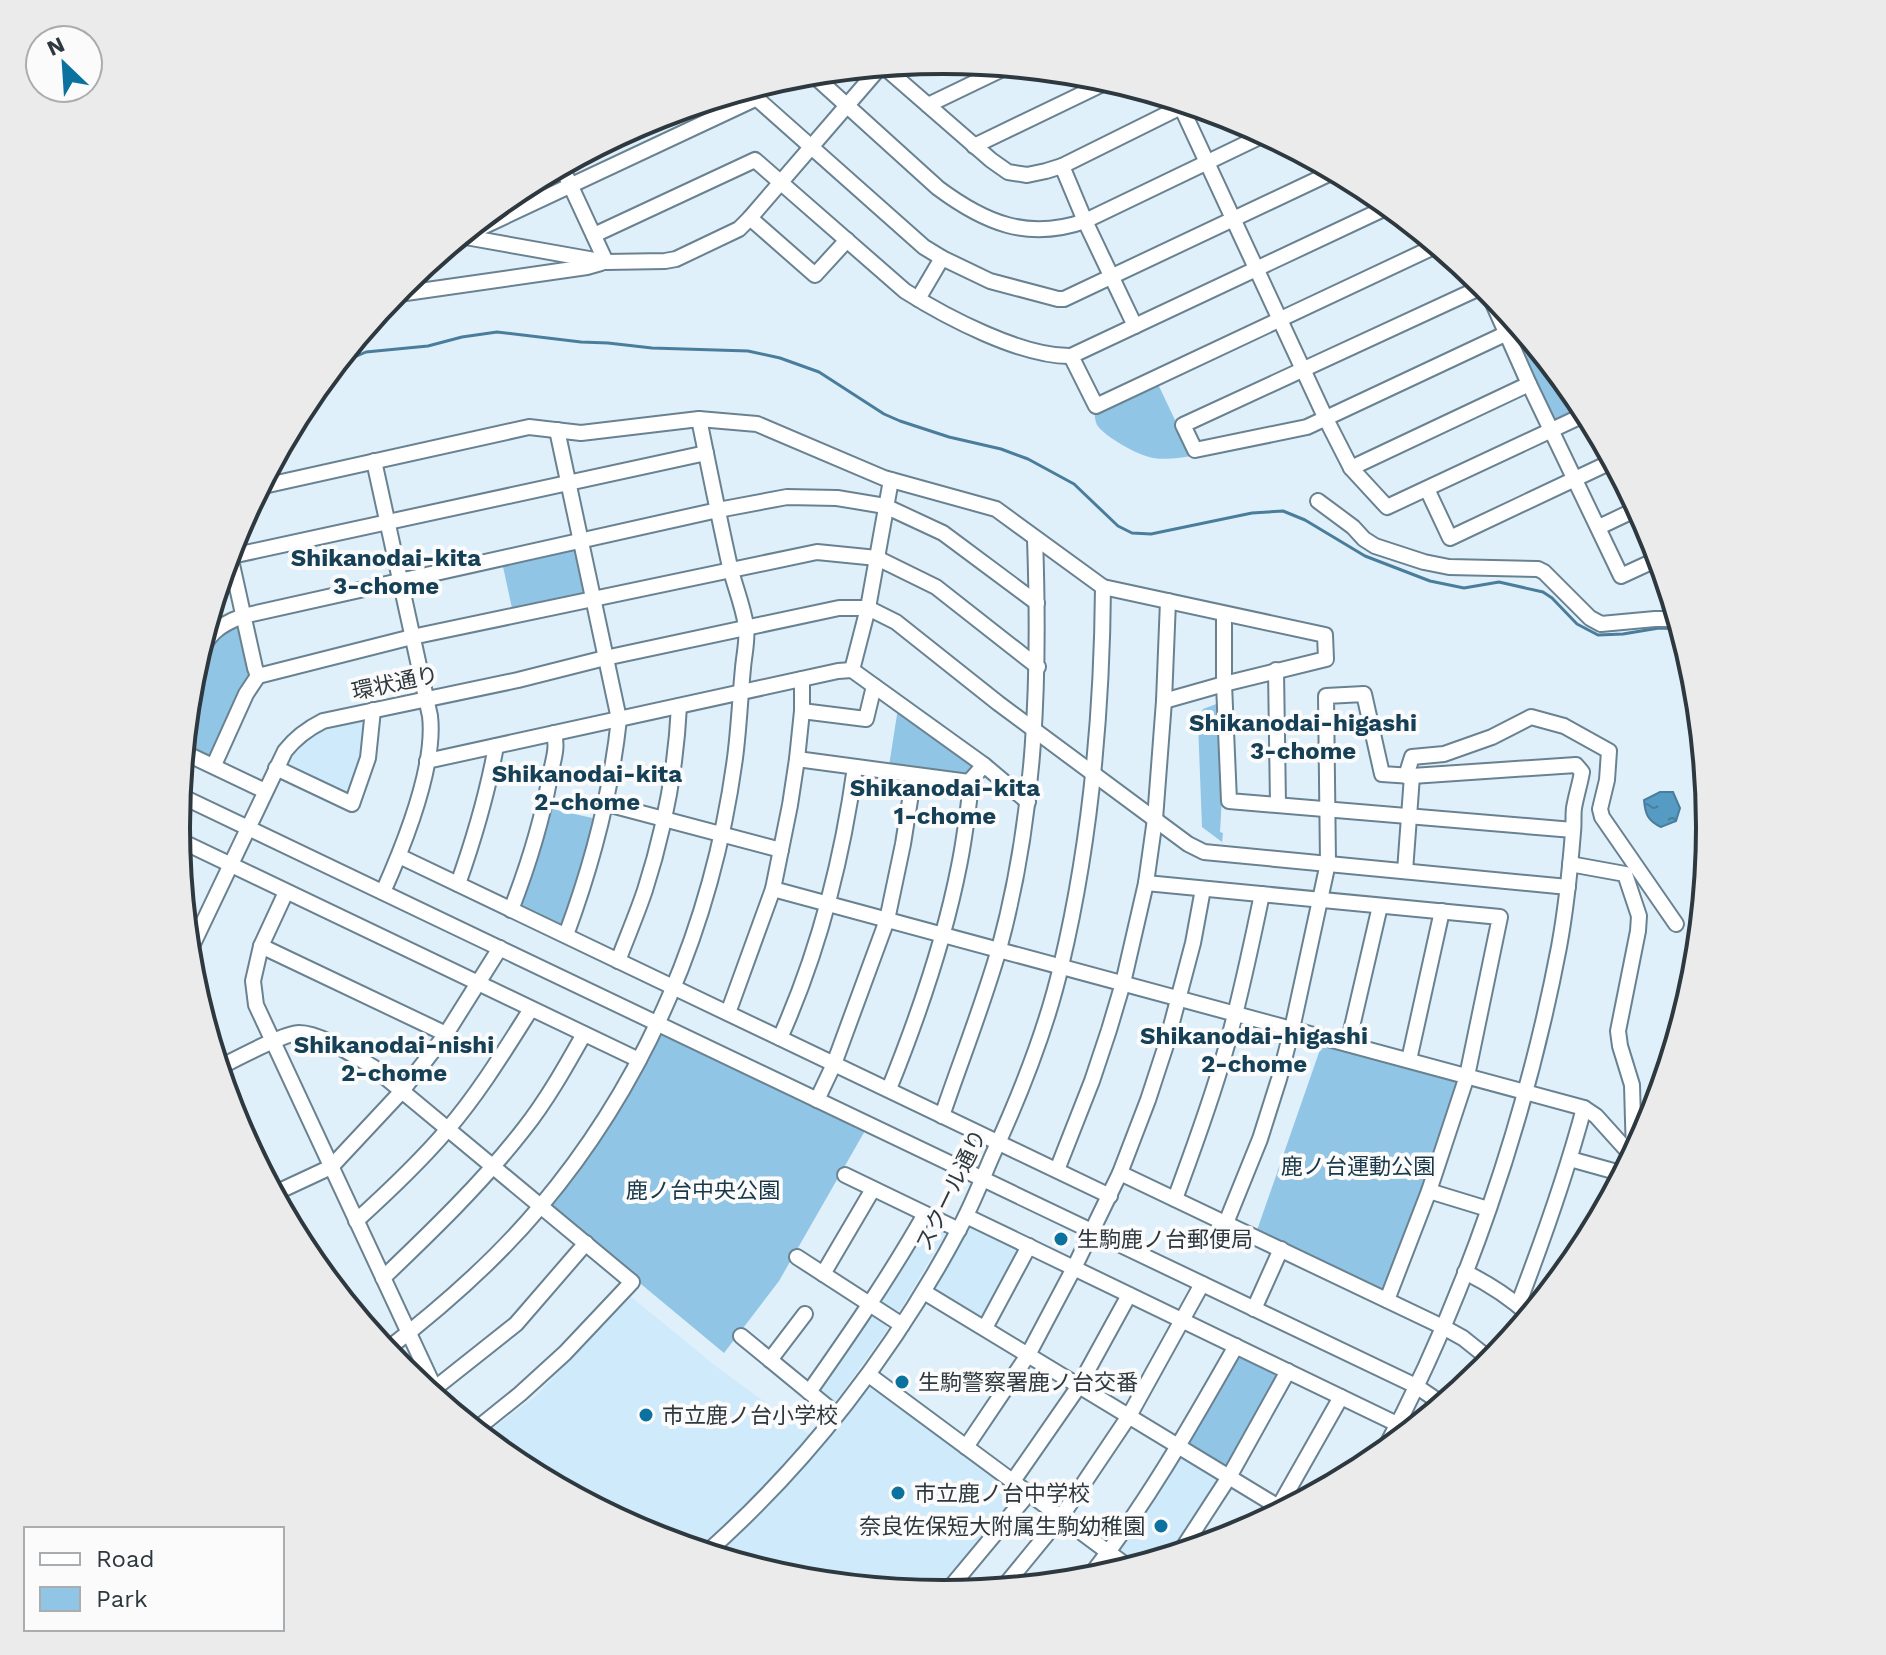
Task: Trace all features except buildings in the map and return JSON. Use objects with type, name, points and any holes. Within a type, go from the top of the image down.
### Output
[{"type":"street","points":[[894,76],[1008,172],[1027,175],[1062,166],[1170,109]]},
{"type":"street","points":[[928,105],[989,76]]},
{"type":"street","points":[[474,238],[606,262],[676,259],[739,229],[872,78]]},
{"type":"street","points":[[823,84],[938,188],[961,205],[987,219],[1030,230],[1068,227],[1085,221],[1252,141]]},
{"type":"street","points":[[974,146],[1093,89]]},
{"type":"street","points":[[756,98],[924,247],[990,281],[1058,299],[1064,299],[1323,177]]},
{"type":"street","points":[[502,217],[726,106]]},
{"type":"street","points":[[1187,115],[1232,219],[1351,468],[1387,507],[1576,419]]},
{"type":"street","points":[[594,235],[755,160],[905,291],[970,327],[1006,342],[1058,356],[1071,356],[1377,212]]},
{"type":"street","points":[[1062,166],[1135,326]]},
{"type":"street","points":[[566,175],[606,262]]},
{"type":"street","points":[[750,218],[815,275],[847,240]]},
{"type":"street","points":[[1071,356],[1096,406],[1427,250]]},
{"type":"street","points":[[918,299],[942,258]]},
{"type":"street","points":[[413,292],[606,262]]},
{"type":"street","points":[[1472,291],[1183,425],[1195,450],[1307,427],[1511,332]]},
{"type":"street","points":[[1516,339],[1529,384],[1621,576],[1649,563]]},
{"type":"street","points":[[1351,468],[1529,384]]},
{"type":"street","points":[[394,1344],[466,1285],[541,1206],[613,1105],[639,1060],[658,1024],[695,932],[722,834],[738,735],[746,628],[699,419]]},
{"type":"street","points":[[272,484],[529,427],[581,433],[699,419],[757,424],[891,480],[996,509],[1103,587],[1325,635],[1326,659],[1164,701]]},
{"type":"street","points":[[557,430],[619,719],[607,804],[582,893],[566,935]]},
{"type":"street","points":[[242,552],[706,453]]},
{"type":"street","points":[[374,461],[432,734],[399,856],[383,892]]},
{"type":"street","points":[[1427,489],[1450,538],[1604,465]]},
{"type":"street","points":[[852,670],[868,608],[891,480]]},
{"type":"street","points":[[216,630],[243,616],[787,497],[837,498],[885,506],[943,533],[1037,603]]},
{"type":"street","points":[[1318,501],[1375,546],[1424,562],[1449,567],[1538,569],[1590,618],[1601,624],[1667,619]]},
{"type":"street","points":[[1599,527],[1628,513]]},
{"type":"street","points":[[942,1116],[998,950],[1028,802],[1038,667],[1035,539]]},
{"type":"street","points":[[214,765],[246,694],[258,676],[412,637],[817,552],[877,558],[936,587],[1038,667]]},
{"type":"street","points":[[233,574],[258,676]]},
{"type":"street","name":"スクール通り","points":[[714,1545],[819,1438],[869,1375],[924,1292],[959,1230],[1021,1090],[1043,1032],[1061,968],[1079,882],[1095,774],[1103,587]]},
{"type":"street","points":[[1057,1170],[1092,1081],[1123,983],[1146,883],[1155,819],[1168,601]]},
{"type":"street","name":"環状通り","points":[[197,935],[285,751],[296,738],[323,721],[839,608],[868,608]]},
{"type":"street","points":[[868,608],[896,622],[1035,730],[1188,844],[1204,852],[1568,887]]},
{"type":"street","points":[[1224,614],[1229,801],[1573,830]]},
{"type":"street","points":[[427,761],[852,670],[984,765],[1028,802]]},
{"type":"street","points":[[1276,670],[1278,805]]},
{"type":"street","points":[[728,1013],[773,889],[797,759],[802,679]]},
{"type":"street","points":[[802,711],[866,719],[874,686]]},
{"type":"street","points":[[1226,1223],[1260,1139],[1292,1029],[1328,863],[1326,696],[1364,694],[1382,774],[1409,776],[1576,765],[1582,772],[1574,809],[1560,944],[1525,1092],[1465,1272],[1394,1431]]},
{"type":"street","points":[[618,961],[644,892],[663,819],[677,742],[679,706]]},
{"type":"street","points":[[276,768],[352,804],[368,758],[373,710]]},
{"type":"street","points":[[1405,871],[1412,757],[1444,754],[1492,737],[1531,717],[1564,726],[1609,751],[1607,780],[1600,809],[1602,817],[1676,924]]},
{"type":"street","points":[[511,910],[545,803],[557,745],[554,733]]},
{"type":"street","points":[[458,884],[478,829],[496,746]]},
{"type":"street","points":[[193,756],[265,791]]},
{"type":"street","points":[[797,759],[969,782]]},
{"type":"street","points":[[889,1089],[912,1032],[942,935],[959,867],[969,782],[984,765]]},
{"type":"street","points":[[780,1038],[800,994],[829,904],[855,767]]},
{"type":"street","points":[[817,1100],[834,1064],[887,920],[914,775]]},
{"type":"street","points":[[191,800],[1416,1386],[1434,1399]]},
{"type":"street","points":[[607,804],[781,850]]},
{"type":"street","points":[[190,846],[639,1060]]},
{"type":"street","points":[[399,856],[1110,1196]]},
{"type":"street","points":[[1570,864],[1625,874],[1639,916],[1618,1031],[1632,1085],[1633,1130]]},
{"type":"street","points":[[1146,883],[1500,917],[1467,1076],[1429,1191],[1387,1300]]},
{"type":"street","points":[[773,889],[1584,1108],[1596,1116],[1625,1147]]},
{"type":"street","points":[[966,1447],[1028,1355],[1120,1173],[1148,1100],[1179,999],[1203,889]]},
{"type":"street","points":[[286,892],[261,946],[253,981],[256,1005],[429,1378]]},
{"type":"street","points":[[1175,1199],[1209,1104],[1236,1014],[1262,894]]},
{"type":"street","points":[[1348,1044],[1380,906]]},
{"type":"street","points":[[1409,1060],[1442,911]]},
{"type":"street","points":[[261,946],[446,1034]]},
{"type":"street","points":[[282,1190],[331,1167],[402,1091],[446,1034],[500,948]]},
{"type":"street","points":[[356,1221],[448,1129],[495,1066],[531,1009]]},
{"type":"street","points":[[227,1064],[286,1036],[299,1033],[325,1040],[373,1067],[632,1282],[565,1353],[483,1424]]},
{"type":"street","points":[[383,1278],[438,1225],[525,1127],[584,1034]]},
{"type":"street","points":[[1518,1305],[1570,1159],[1584,1108]]},
{"type":"street","points":[[1570,1159],[1614,1171]]},
{"type":"street","points":[[1120,1173],[1443,1327],[1482,1353]]},
{"type":"street","points":[[845,1175],[959,1230]]},
{"type":"street","points":[[823,1274],[873,1189]]},
{"type":"street","points":[[1429,1191],[1488,1209]]},
{"type":"street","points":[[809,1392],[871,1305],[925,1214]]},
{"type":"street","points":[[966,1216],[1397,1424]]},
{"type":"street","points":[[438,1386],[516,1324],[586,1243]]},
{"type":"street","points":[[985,1328],[1029,1246]]},
{"type":"street","points":[[1254,1309],[1281,1249]]},
{"type":"street","points":[[797,1257],[902,1325]]},
{"type":"street","points":[[1465,1272],[1522,1309]]},
{"type":"street","points":[[1011,1577],[1061,1517],[1129,1416],[1202,1284]]},
{"type":"street","points":[[924,1292],[1229,1477],[1270,1506]]},
{"type":"street","points":[[1013,1481],[1079,1386],[1129,1295]]},
{"type":"street","points":[[770,1360],[805,1314]]},
{"type":"street","points":[[741,1336],[836,1414]]},
{"type":"street","points":[[1099,1565],[1179,1447],[1236,1346]]},
{"type":"street","points":[[1188,1540],[1229,1477],[1288,1371]]},
{"type":"street","points":[[869,1375],[1119,1560]]},
{"type":"street","points":[[1287,1497],[1341,1397]]},
{"type":"street","points":[[956,1580],[1029,1493]]},
{"type":"shaded area","points":[[368,720],[363,759],[348,798],[291,769],[289,762],[295,752],[313,734]]},
{"type":"shaded area","points":[[931,1221],[945,1228],[945,1235],[900,1310],[893,1314],[881,1307],[879,1300],[925,1224]]},
{"type":"shaded area","points":[[974,1225],[1019,1247],[1021,1255],[983,1322],[935,1293],[935,1286],[967,1229]]},
{"type":"shaded area","name":"市立鹿ノ台小学校","points":[[630,1296],[717,1367],[811,1436],[777,1475],[708,1543],[655,1524],[610,1503],[566,1480],[491,1430],[536,1396]]},
{"type":"shaded area","points":[[876,1314],[888,1321],[887,1330],[835,1402],[828,1403],[818,1394],[817,1388],[869,1315]]},
{"type":"shaded area","name":"市立鹿ノ台中学校","points":[[868,1384],[876,1385],[1016,1488],[1017,1498],[951,1581],[943,1581],[845,1575],[796,1567],[724,1548],[767,1507]]},
{"type":"shaded area","points":[[1184,1455],[1219,1476],[1220,1484],[1181,1542],[1124,1558],[1117,1553],[1117,1548],[1176,1457]]},
{"type":"green space","points":[[1516,339],[1574,415],[1556,423]]},
{"type":"green space","points":[[1157,382],[1192,456],[1153,458],[1131,450],[1097,425],[1094,412]]},
{"type":"green space","points":[[577,546],[588,596],[513,613],[502,562]]},
{"type":"green space","points":[[241,625],[255,678],[212,761],[194,751],[196,729],[213,643],[231,626]]},
{"type":"green space","points":[[1219,703],[1224,763],[1222,842],[1202,827],[1198,723],[1203,709]]},
{"type":"green space","points":[[898,708],[971,759],[971,773],[963,777],[889,766]]},
{"type":"green space","points":[[552,809],[597,819],[562,928],[523,909],[521,904]]},
{"type":"green space","name":"鹿ノ台中央公園","points":[[661,1034],[667,1034],[866,1129],[779,1281],[724,1353],[547,1206],[607,1130]]},
{"type":"green space","name":"鹿ノ台運動公園","points":[[1323,1041],[1456,1077],[1459,1085],[1388,1289],[1381,1292],[1256,1233]]},
{"type":"green space","points":[[1239,1353],[1285,1374],[1228,1471],[1188,1444]]},
{"type":"water","points":[[1660,792],[1673,792],[1680,808],[1676,821],[1661,827],[1648,816],[1644,800]]},
{"type":"waterway","points":[[355,357],[366,352],[428,346],[497,332],[652,348],[748,351],[819,372],[900,421],[1028,459],[1074,484],[1118,526],[1132,533],[1151,534],[1252,513],[1283,511],[1305,520],[1365,556],[1430,581],[1464,588],[1499,582],[1543,592],[1577,624],[1598,635],[1670,628]]},
{"type":"place","name":"生駒鹿ノ台郵便局","points":[[1061,1239]]},
{"type":"place","name":"生駒警察署鹿ノ台交番","points":[[902,1382]]},
{"type":"place","name":"市立鹿ノ台小学校","points":[[646,1415]]},
{"type":"place","name":"市立鹿ノ台中学校","points":[[898,1493]]},
{"type":"place","name":"奈良佐保短大附属生駒幼稚園","points":[[1161,1526]]},
{"type":"district","name":"Shikanodai-kita 3-chome","points":[[386,572]]},
{"type":"district","name":"Shikanodai-higashi 3-chome","points":[[1303,737]]},
{"type":"district","name":"Shikanodai-kita 2-chome","points":[[587,788]]},
{"type":"district","name":"Shikanodai-kita 1-chome","points":[[945,802]]},
{"type":"district","name":"Shikanodai-higashi 2-chome","points":[[1254,1050]]},
{"type":"district","name":"Shikanodai-nishi 2-chome","points":[[394,1059]]}]
